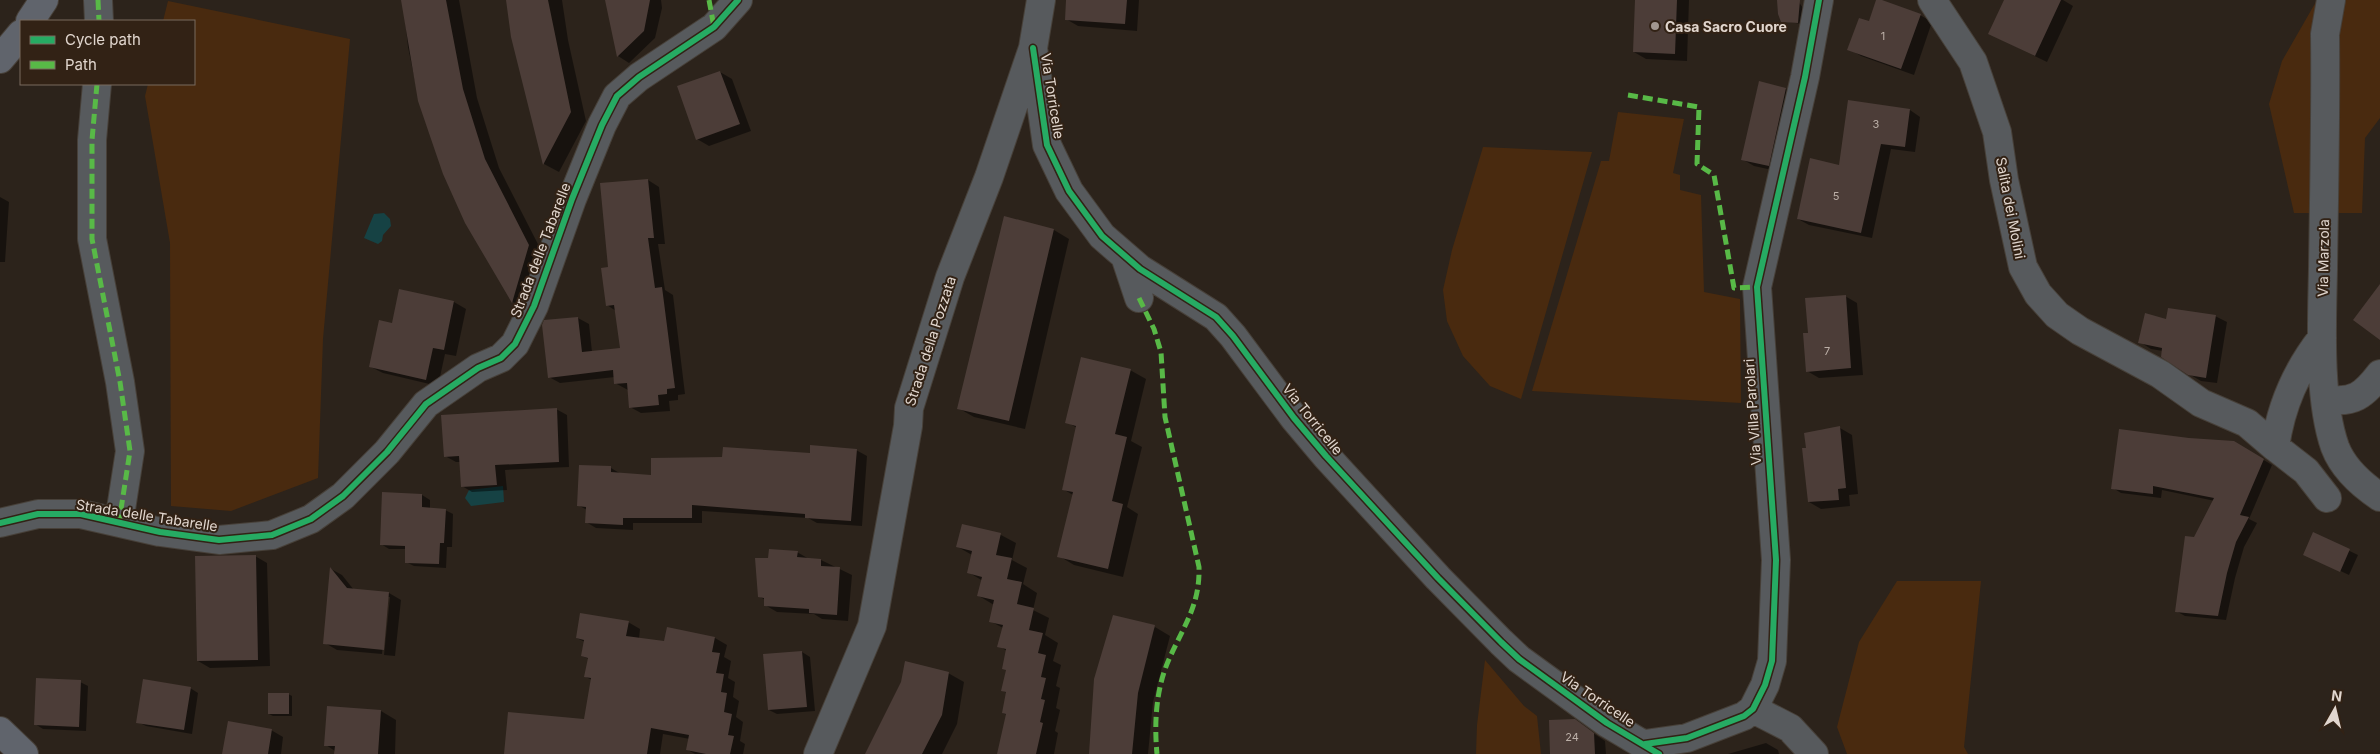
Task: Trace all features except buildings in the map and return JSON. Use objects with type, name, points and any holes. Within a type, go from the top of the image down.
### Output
[{"type":"main road","points":[[31,20],[44,0]]},
{"type":"main road","points":[[0,58],[20,35]]},
{"type":"main road","points":[[0,732],[24,754]]},
{"type":"street","points":[[98,0],[99,20]]},
{"type":"street","name":"Strada delle Tabarelle","points":[[0,522],[38,514],[80,514],[160,532],[219,540],[272,535],[311,519],[343,496],[388,452],[426,404],[470,373],[501,358],[515,344],[534,306],[572,199],[602,126],[617,96],[639,77],[714,27],[738,0]]},
{"type":"street","points":[[1033,48],[1041,0]]},
{"type":"street","name":"Via Villa Parolari","points":[[1753,709],[1772,661],[1776,560],[1757,287],[1805,77],[1819,0]]},
{"type":"street","name":"Salita dei Molini","points":[[1932,0],[1973,62],[1997,132],[2004,180],[2023,267],[2038,294],[2057,315],[2080,331],[2160,374],[2200,403],[2247,423],[2306,471],[2328,498]]},
{"type":"street","name":"Via Marzola","points":[[2332,0],[2325,34],[2322,338],[2326,400],[2330,428],[2336,449],[2349,470],[2368,489],[2380,497]]},
{"type":"street","name":"Via Torricelle","points":[[1033,48],[1047,145],[1056,168],[1082,211],[1102,236],[1126,259],[1216,317],[1233,336],[1294,418],[1326,456],[1438,578],[1519,659],[1607,723],[1652,749]]},
{"type":"street","name":"Strada della Pozzata","points":[[818,754],[872,626],[908,426],[908,408],[950,277],[989,178],[1033,48]]},
{"type":"street","points":[[97,85],[92,140],[92,239],[120,382],[130,451],[119,522]]},
{"type":"street","name":"Via Torricelle","points":[[1126,259],[1139,298]]},
{"type":"street","points":[[2275,447],[2285,403],[2304,361],[2322,338]]},
{"type":"street","points":[[2326,400],[2340,402],[2361,396],[2380,374]]},
{"type":"street","points":[[1652,749],[1744,716],[1753,709],[1790,728],[1814,754]]},
{"type":"shaded area","points":[[2317,0],[2380,0],[2380,118],[2365,138],[2362,213],[2294,213],[2269,104],[2282,61]]},
{"type":"shaded area","points":[[168,1],[350,39],[323,339],[318,478],[231,511],[171,506],[170,243],[145,96],[148,85],[195,85],[195,20],[163,20]]},
{"type":"shaded area","points":[[1618,112],[1684,119],[1673,173],[1680,175],[1680,190],[1701,195],[1704,292],[1740,299],[1741,403],[1532,391],[1601,161],[1609,161]]},
{"type":"shaded area","points":[[1483,147],[1592,152],[1521,399],[1490,386],[1463,356],[1447,321],[1443,290],[1452,250]]},
{"type":"shaded area","points":[[1897,581],[1981,581],[1964,747],[1968,754],[1847,754],[1837,727],[1859,642]]},
{"type":"shaded area","points":[[1485,660],[1524,706],[1537,716],[1541,754],[1476,754],[1477,725]]},
{"type":"water","points":[[384,213],[390,219],[391,226],[383,235],[382,241],[378,244],[364,238],[374,214]]},
{"type":"water","points":[[503,486],[504,502],[471,506],[465,498],[469,490]]},
{"type":"marked path","points":[[98,0],[99,20]]},
{"type":"marked path","points":[[709,0],[714,27]]},
{"type":"marked path","points":[[97,85],[92,140],[92,239],[120,382],[130,451],[119,522]]},
{"type":"marked path","points":[[1628,95],[1699,107],[1697,164],[1714,175],[1734,288],[1757,287]]},
{"type":"marked path","points":[[1139,298],[1154,329],[1161,352],[1165,417],[1199,567],[1199,580],[1194,603],[1165,668],[1159,692],[1156,717],[1157,754]]},
{"type":"cycle path","points":[[0,523],[38,514],[81,514],[160,532],[219,540],[272,535],[311,519],[343,496],[387,452],[426,404],[478,368],[501,358],[515,344],[534,306],[572,199],[602,125],[617,96],[639,77],[714,27],[738,0]]},
{"type":"cycle path","points":[[1645,744],[1687,738],[1744,716],[1753,709],[1765,685],[1772,661],[1776,560],[1757,287],[1805,77],[1819,0]]},
{"type":"cycle path","points":[[1033,48],[1047,145],[1069,191],[1102,236],[1140,269],[1216,317],[1233,336],[1294,418],[1326,456],[1438,578],[1519,659],[1607,723],[1659,754]]},
{"type":"place","name":"Casa Sacro Cuore","points":[[1655,26]]}]
